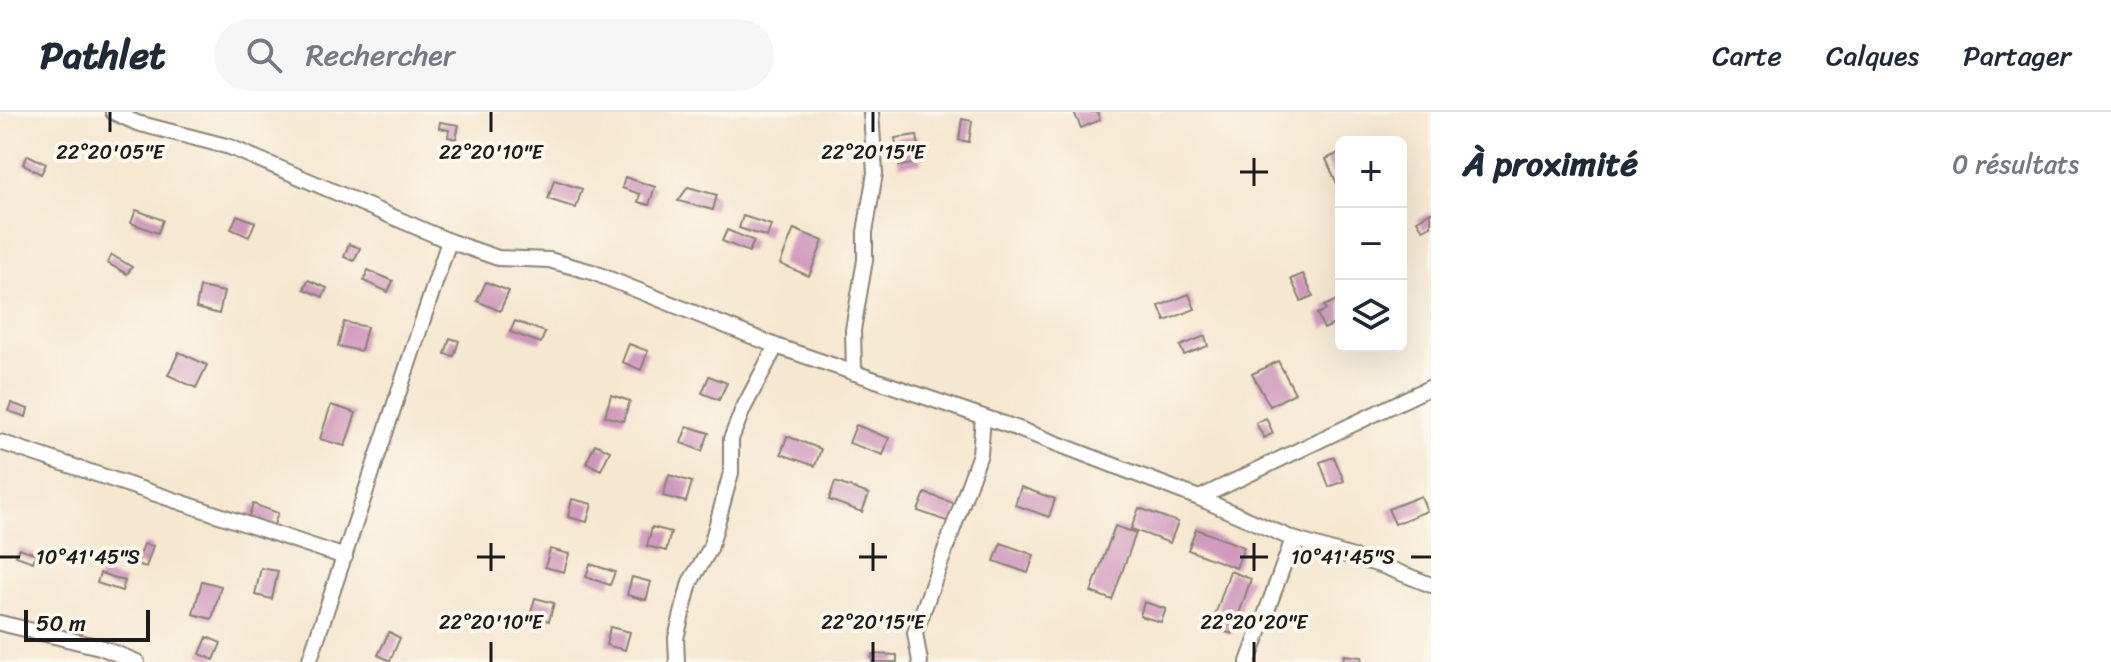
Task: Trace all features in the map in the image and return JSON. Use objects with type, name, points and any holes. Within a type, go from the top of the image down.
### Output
[{"type":"street","points":[[113,112],[137,123],[230,147],[449,241],[498,258],[549,260],[592,272],[776,346],[983,417],[1199,498],[1293,539],[1383,566],[1431,585]]},
{"type":"street","points":[[854,373],[853,330],[875,173],[871,112]]},
{"type":"street","points":[[309,662],[449,241]]},
{"type":"street","points":[[677,662],[676,638],[690,582],[710,549],[731,473],[731,439],[776,346]]},
{"type":"street","points":[[1199,498],[1431,387]]},
{"type":"street","points":[[920,662],[915,633],[980,454],[983,417]]},
{"type":"street","points":[[0,442],[345,557]]},
{"type":"street","points":[[1248,662],[1293,539]]},
{"type":"street","points":[[0,623],[100,647],[137,662]]},
{"type":"building","points":[[1074,112],[1097,112],[1100,120],[1081,128]]},
{"type":"building","points":[[962,119],[972,121],[969,142],[959,140]]},
{"type":"building","points":[[440,122],[459,125],[456,139],[448,137],[449,130],[439,128]]},
{"type":"building","points":[[917,135],[921,163],[899,166],[895,138]]},
{"type":"building","points":[[28,155],[46,164],[41,174],[23,164]]},
{"type":"building","points":[[1335,155],[1335,179],[1326,159]]},
{"type":"building","points":[[625,177],[655,187],[649,205],[638,202],[640,194],[622,188]]},
{"type":"building","points":[[554,180],[582,189],[576,208],[548,199]]},
{"type":"building","points":[[688,187],[717,195],[713,210],[678,201]]},
{"type":"building","points":[[136,210],[163,220],[158,233],[131,223]]},
{"type":"building","points":[[1431,212],[1431,226],[1423,230],[1417,220]]},
{"type":"building","points":[[237,215],[255,222],[249,237],[231,229]]},
{"type":"building","points":[[743,216],[771,225],[767,237],[739,228]]},
{"type":"building","points":[[794,229],[823,241],[809,276],[780,264]]},
{"type":"building","points":[[727,230],[754,241],[749,252],[722,241]]},
{"type":"building","points":[[349,244],[360,248],[354,261],[344,257]]},
{"type":"building","points":[[112,255],[132,267],[127,274],[107,263]]},
{"type":"building","points":[[368,270],[393,281],[388,292],[364,281]]},
{"type":"building","points":[[1303,274],[1313,296],[1301,301],[1291,279]]},
{"type":"building","points":[[308,280],[327,288],[323,297],[304,289]]},
{"type":"building","points":[[486,282],[509,291],[500,311],[477,301]]},
{"type":"building","points":[[200,287],[224,292],[219,314],[196,308]]},
{"type":"building","points":[[1189,294],[1195,309],[1165,321],[1159,306]]},
{"type":"building","points":[[1335,301],[1335,324],[1324,329],[1317,314],[1326,310],[1324,306]]},
{"type":"building","points":[[515,321],[545,332],[541,343],[510,332]]},
{"type":"building","points":[[344,322],[367,327],[361,351],[338,346]]},
{"type":"building","points":[[1205,336],[1208,346],[1184,355],[1180,346]]},
{"type":"building","points":[[450,338],[459,341],[454,356],[445,354]]},
{"type":"building","points":[[629,344],[648,351],[641,370],[622,362]]},
{"type":"building","points":[[179,352],[207,365],[196,388],[168,375]]},
{"type":"building","points":[[1278,361],[1295,393],[1270,406],[1252,374]]},
{"type":"building","points":[[709,376],[727,383],[719,400],[702,393]]},
{"type":"building","points":[[611,395],[630,401],[623,421],[605,416]]},
{"type":"building","points":[[11,403],[28,409],[26,417],[8,411]]},
{"type":"building","points":[[331,405],[356,413],[345,446],[320,439]]},
{"type":"building","points":[[1266,418],[1273,433],[1264,438],[1256,423]]},
{"type":"building","points":[[856,425],[889,438],[883,455],[849,443]]},
{"type":"building","points":[[687,426],[709,433],[702,451],[681,443]]},
{"type":"building","points":[[787,436],[821,449],[815,466],[781,454]]},
{"type":"building","points":[[595,444],[610,451],[601,470],[586,463]]},
{"type":"building","points":[[1334,457],[1344,481],[1329,487],[1320,462]]},
{"type":"building","points":[[669,475],[692,482],[686,502],[663,496]]},
{"type":"building","points":[[835,482],[869,494],[862,512],[829,500]]},
{"type":"building","points":[[1021,487],[1055,499],[1049,517],[1015,505]]},
{"type":"building","points":[[925,493],[959,505],[952,523],[918,511]]},
{"type":"building","points":[[1421,496],[1427,511],[1395,524],[1388,509]]},
{"type":"building","points":[[572,499],[592,504],[587,522],[568,517]]},
{"type":"building","points":[[253,504],[278,513],[272,530],[247,521]]},
{"type":"building","points":[[1139,508],[1178,522],[1170,543],[1131,529]]},
{"type":"building","points":[[1115,526],[1136,533],[1112,600],[1091,592]]},
{"type":"building","points":[[652,527],[671,532],[666,551],[647,546]]},
{"type":"building","points":[[1196,529],[1244,547],[1236,568],[1188,550]]},
{"type":"building","points":[[1001,543],[1034,555],[1028,573],[994,561]]},
{"type":"building","points":[[144,544],[153,546],[146,567],[137,564]]},
{"type":"building","points":[[19,548],[36,554],[33,562],[16,556]]},
{"type":"building","points":[[550,549],[569,554],[564,572],[545,567]]},
{"type":"building","points":[[590,564],[615,572],[610,585],[586,577]]},
{"type":"building","points":[[261,568],[278,571],[272,599],[255,595]]},
{"type":"building","points":[[1230,571],[1251,579],[1232,634],[1211,627]]},
{"type":"building","points":[[100,573],[125,581],[122,591],[97,583]]},
{"type":"building","points":[[632,577],[651,582],[646,600],[627,595]]},
{"type":"building","points":[[202,581],[221,586],[212,619],[193,614]]},
{"type":"building","points":[[535,598],[554,603],[549,621],[530,616]]},
{"type":"building","points":[[1144,602],[1166,609],[1161,622],[1140,616]]},
{"type":"building","points":[[610,627],[630,632],[625,650],[606,645]]},
{"type":"building","points":[[389,632],[400,638],[390,661],[378,655]]},
{"type":"building","points":[[207,637],[221,643],[214,660],[200,654]]},
{"type":"building","points":[[872,654],[897,655],[897,662],[872,662]]},
{"type":"building","points":[[1344,655],[1362,657],[1361,662],[1343,662]]}]
